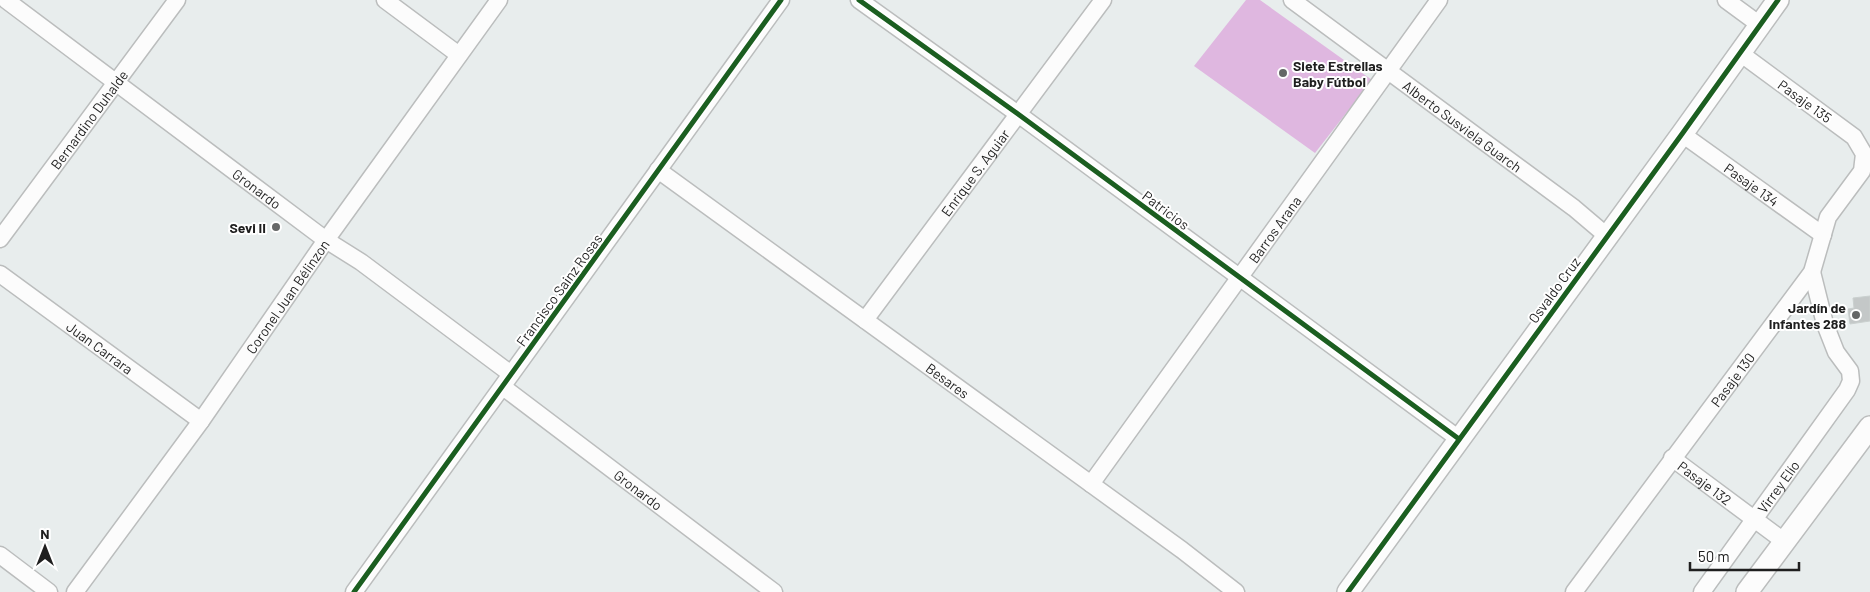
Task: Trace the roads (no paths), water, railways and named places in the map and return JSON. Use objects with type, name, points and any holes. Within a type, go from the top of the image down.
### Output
[{"type":"street","name":"Gronardo","points":[[6,0],[326,240],[361,262],[507,381],[774,592]]},
{"type":"street","name":"Bernardino Duhalde","points":[[0,239],[176,0]]},
{"type":"street","points":[[385,0],[459,54]]},
{"type":"street","name":"Coronel Juan Bélinzon","points":[[76,592],[201,421],[326,240],[499,0]]},
{"type":"street","name":"Francisco Sainz Rosas","points":[[354,592],[781,0]]},
{"type":"street","name":"Patricios","points":[[859,0],[1018,114],[1459,439]]},
{"type":"street","name":"Enrique S. Aguiar","points":[[864,320],[1103,0]]},
{"type":"street","name":"Alberto Susviela Guarch","points":[[1292,0],[1574,208],[1607,236]]},
{"type":"street","name":"Barros Arana","points":[[1091,484],[1439,0]]},
{"type":"street","points":[[1726,0],[1760,25]]},
{"type":"street","name":"Osvaldo Cruz","points":[[1348,592],[1778,0]]},
{"type":"street","name":"Pasaje 135","points":[[1740,53],[1854,137],[1864,154]]},
{"type":"street","name":"Pasaje 134","points":[[1682,134],[1823,234]]},
{"type":"street","name":"Pasaje 130","points":[[1574,592],[1812,272],[1828,217],[1862,172],[1864,154]]},
{"type":"street","name":"Besares","points":[[658,170],[1182,550],[1236,592]]},
{"type":"street","name":"Virrey Elío","points":[[1702,592],[1848,390],[1851,381],[1850,371],[1836,352],[1824,324],[1812,272]]},
{"type":"street","name":"Juan Carrara","points":[[0,274],[201,421]]},
{"type":"street","points":[[1747,592],[1870,427]]},
{"type":"street","name":"Pasaje 132","points":[[1672,458],[1785,542]]},
{"type":"street","points":[[0,555],[49,592]]},
{"type":"place","name":"Siete Estrellas Baby Fútbol","points":[[1283,73]]},
{"type":"place","name":"Sevi II","points":[[276,227]]},
{"type":"place","name":"Jardín de Infantes 288","points":[[1856,315]]}]
